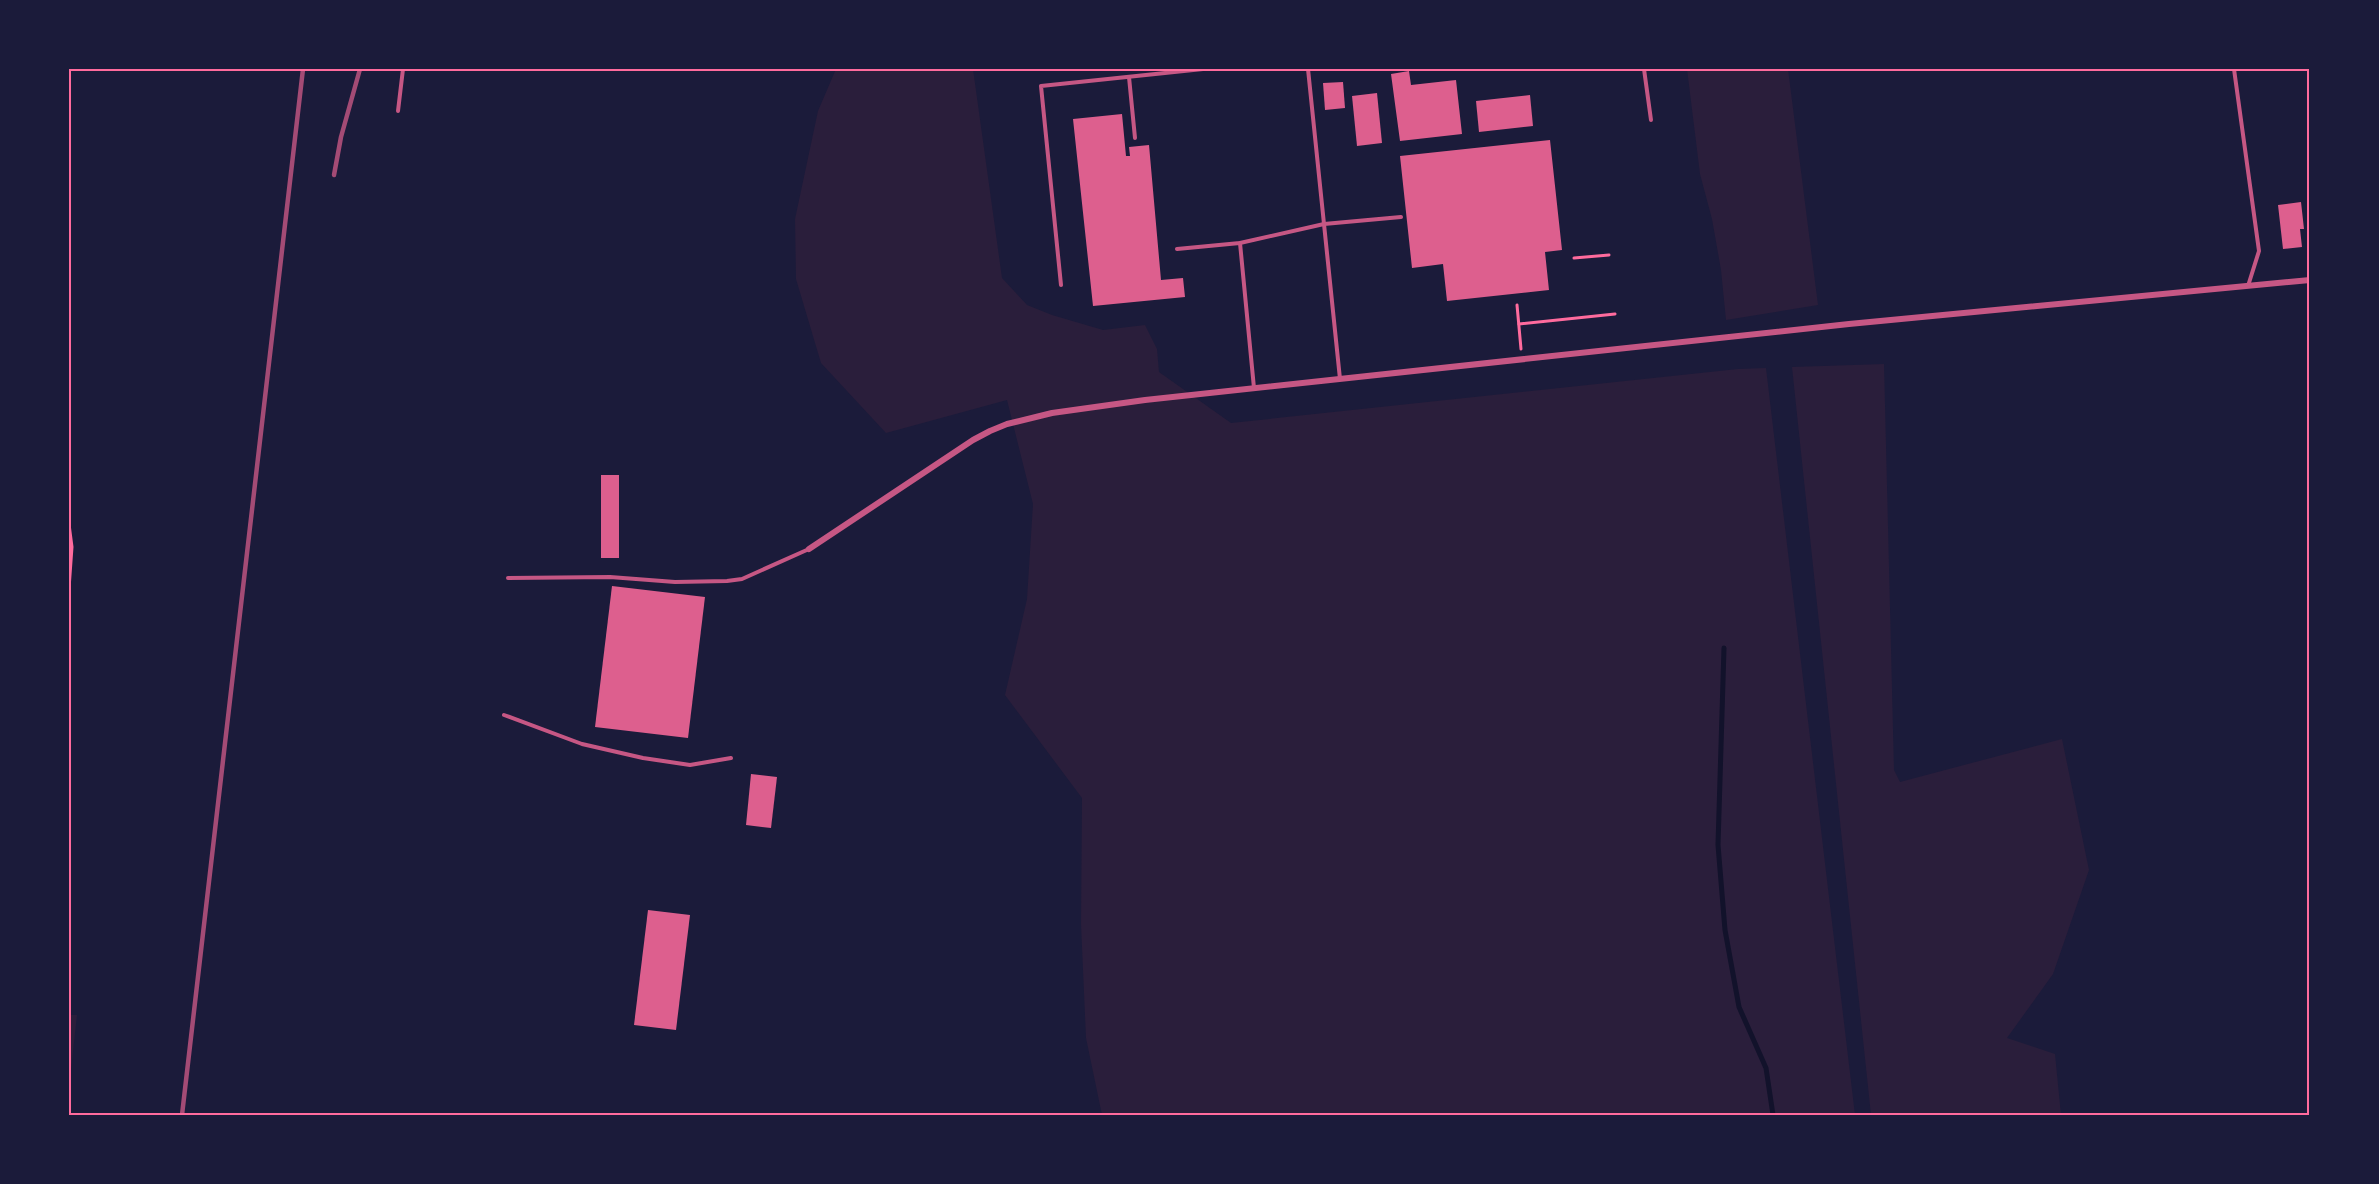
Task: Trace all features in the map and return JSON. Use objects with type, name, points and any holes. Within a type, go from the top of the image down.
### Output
[{"type":"street","points":[[809,549],[973,440],[1007,424],[1052,413],[1254,388],[1849,324],[2310,280]]},
{"type":"lane","points":[[398,111],[403,69]]},
{"type":"lane","points":[[1060,285],[1041,86],[1203,69]]},
{"type":"lane","points":[[1308,69],[1341,380]]},
{"type":"lane","points":[[1644,69],[1650,120]]},
{"type":"lane","points":[[2234,69],[2259,251],[2248,286]]},
{"type":"lane","points":[[1129,77],[1135,138]]},
{"type":"lane","points":[[1177,249],[1240,243],[1324,224],[1401,217]]},
{"type":"lane","points":[[1240,243],[1254,388]]},
{"type":"lane","points":[[508,578],[727,581],[742,579],[809,549]]},
{"type":"lane","points":[[504,716],[582,744],[643,758],[690,765],[731,758]]},
{"type":"path","points":[[1574,258],[1609,255]]},
{"type":"path","points":[[1517,305],[1522,360]]},
{"type":"path","points":[[1519,324],[1615,314]]},
{"type":"path","points":[[69,524],[72,547],[69,590]]},
{"type":"shaded area","points":[[836,69],[973,69],[1002,278],[1027,305],[1052,315],[1103,330],[1145,325],[1157,349],[1159,372],[1231,423],[1738,369],[1766,368],[1855,1115],[1102,1115],[1086,1038],[1081,924],[1082,798],[1005,695],[1027,599],[1033,504],[1007,400],[886,433],[821,363],[796,279],[795,219],[818,111]]},
{"type":"shaded area","points":[[1687,69],[1788,69],[1818,305],[1726,320],[1721,270],[1712,219],[1700,174]]},
{"type":"shaded area","points":[[1884,364],[1894,770],[1900,782],[2062,739],[2089,870],[2053,974],[2007,1038],[2055,1054],[2061,1115],[1871,1115],[1792,367]]},
{"type":"shaded area","points":[[69,1015],[77,1015],[69,1088]]},
{"type":"building","points":[[1409,71],[1411,85],[1456,80],[1462,134],[1400,141],[1391,74]]},
{"type":"building","points":[[1343,82],[1345,108],[1325,110],[1323,83]]},
{"type":"building","points":[[1377,93],[1382,143],[1357,146],[1352,96]]},
{"type":"building","points":[[1530,95],[1533,126],[1479,132],[1476,101]]},
{"type":"building","points":[[1122,114],[1126,156],[1130,156],[1129,147],[1149,145],[1161,280],[1183,278],[1185,297],[1093,306],[1073,119]]},
{"type":"building","points":[[1550,140],[1562,250],[1545,252],[1549,290],[1447,301],[1443,264],[1412,268],[1400,156]]},
{"type":"building","points":[[2301,202],[2304,229],[2300,229],[2302,247],[2283,249],[2278,205]]},
{"type":"building","points":[[601,475],[619,475],[619,558],[601,558]]},
{"type":"building","points":[[612,586],[705,597],[688,738],[595,727]]},
{"type":"building","points":[[751,774],[777,777],[771,828],[746,825]]},
{"type":"building","points":[[648,910],[690,915],[676,1030],[634,1025]]},
{"type":"waterway","points":[[1724,648],[1718,845],[1725,930],[1739,1007],[1766,1068],[1773,1115]]},
{"type":"railway","points":[[182,1115],[303,69]]},
{"type":"railway","points":[[334,175],[341,137],[360,69]]}]
